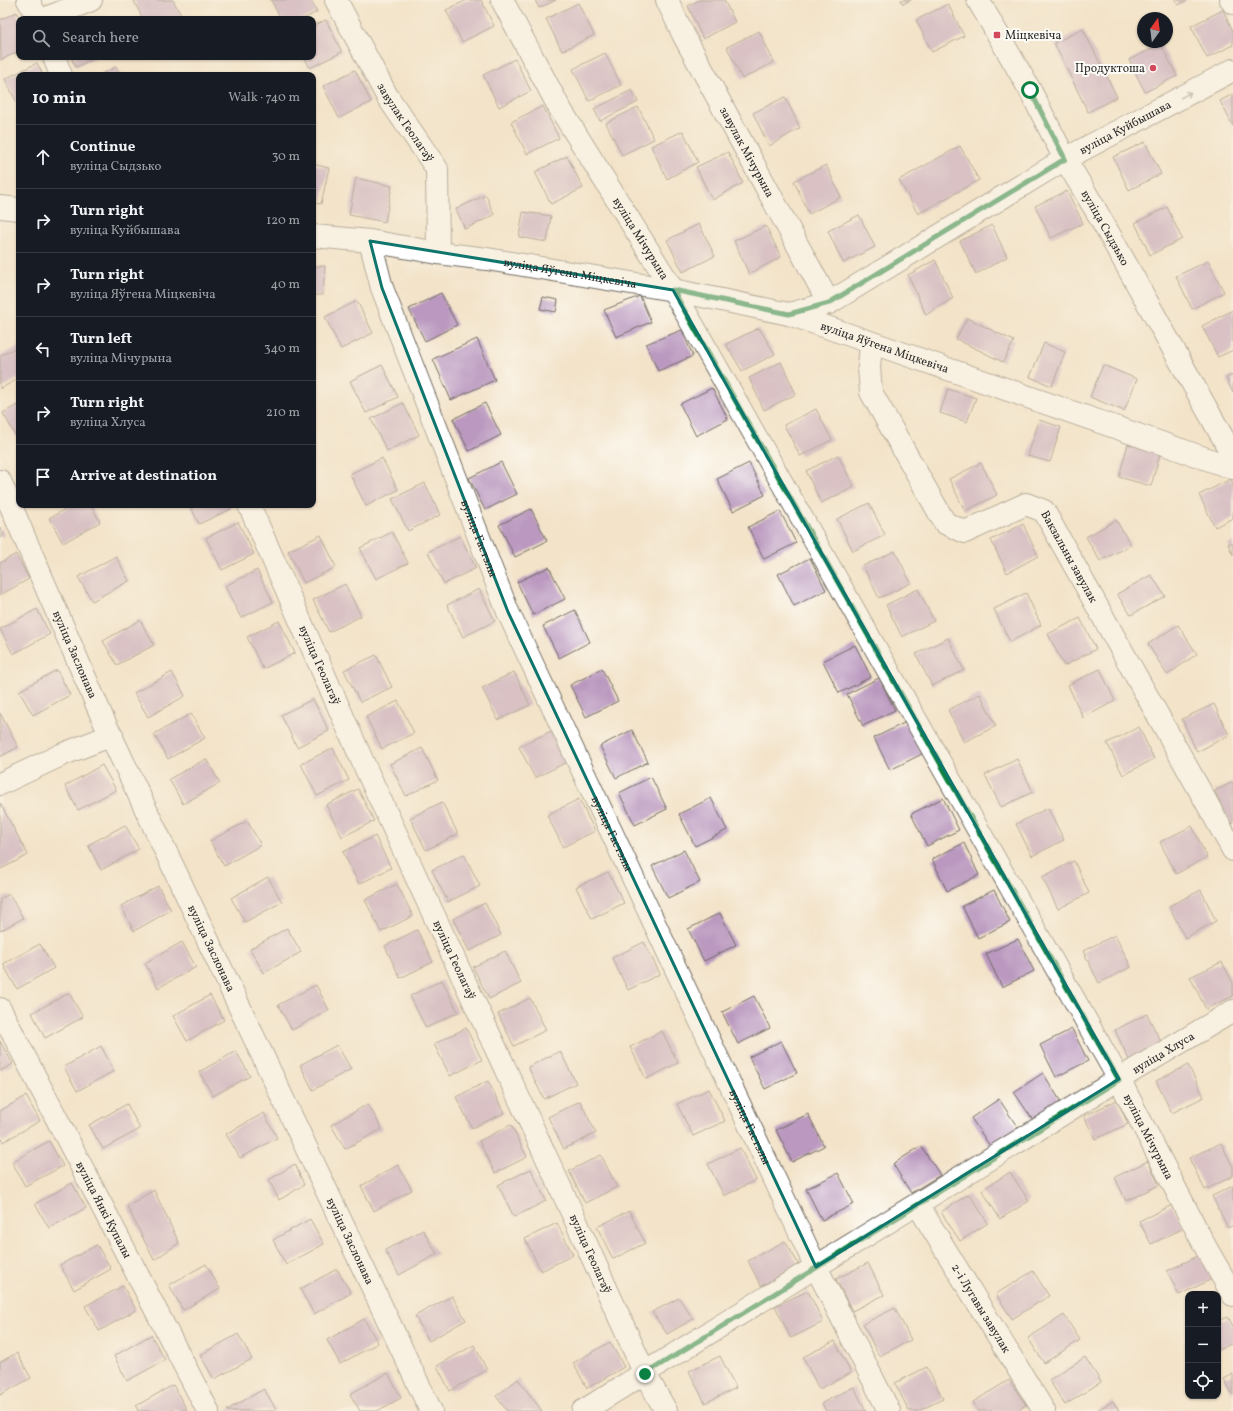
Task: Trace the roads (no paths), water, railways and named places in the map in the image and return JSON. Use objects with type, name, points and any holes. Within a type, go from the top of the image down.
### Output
[{"type":"street","points":[[28,0],[36,16]]},
{"type":"street","points":[[51,16],[91,0]]},
{"type":"street","name":"завулак Геолагаў","points":[[336,0],[387,96],[436,169],[438,253]]},
{"type":"street","name":"вуліца Мічурына","points":[[502,0],[559,106],[673,290],[1119,1080],[1206,1248],[1233,1295]]},
{"type":"street","name":"завулак Мічурына","points":[[667,0],[684,36],[829,303]]},
{"type":"street","name":"вуліца Сыдзько","points":[[978,0],[1030,90],[1065,159],[1094,207],[1233,456]]},
{"type":"street","points":[[1231,0],[1233,4]]},
{"type":"street","points":[[55,60],[60,72]]},
{"type":"street","name":"вуліца Куйбышава","points":[[789,314],[829,303],[1065,159],[1233,70]]},
{"type":"street","points":[[0,207],[16,209]]},
{"type":"street","name":"вуліца Яўгена Міцкевіча","points":[[316,236],[370,241],[438,253],[487,259],[673,290],[789,314],[871,344],[1233,468]]},
{"type":"street","name":"вуліца Гастэлы","points":[[370,241],[382,288],[508,612],[816,1267],[889,1411]]},
{"type":"street","name":"Вакзальны завулак","points":[[871,344],[869,367],[871,392],[944,523],[965,532],[1026,504],[1044,511],[1233,850]]},
{"type":"street","name":"вуліца Заслонава","points":[[0,481],[112,735],[432,1411]]},
{"type":"street","name":"вуліца Геолагаў","points":[[249,508],[366,769],[568,1204],[645,1374],[666,1411]]},
{"type":"street","points":[[0,784],[61,755],[112,735]]},
{"type":"street","name":"вуліца Янкі Купалы","points":[[0,1009],[208,1411]]},
{"type":"street","name":"вуліца Хлуса","points":[[583,1411],[1233,1011]]},
{"type":"street","name":"2-і Лугавы завулак","points":[[918,1205],[1044,1411]]},
{"type":"place","name":"Міцкевіча","points":[[997,35]]},
{"type":"place","name":"Продуктоша","points":[[1153,68]]}]
